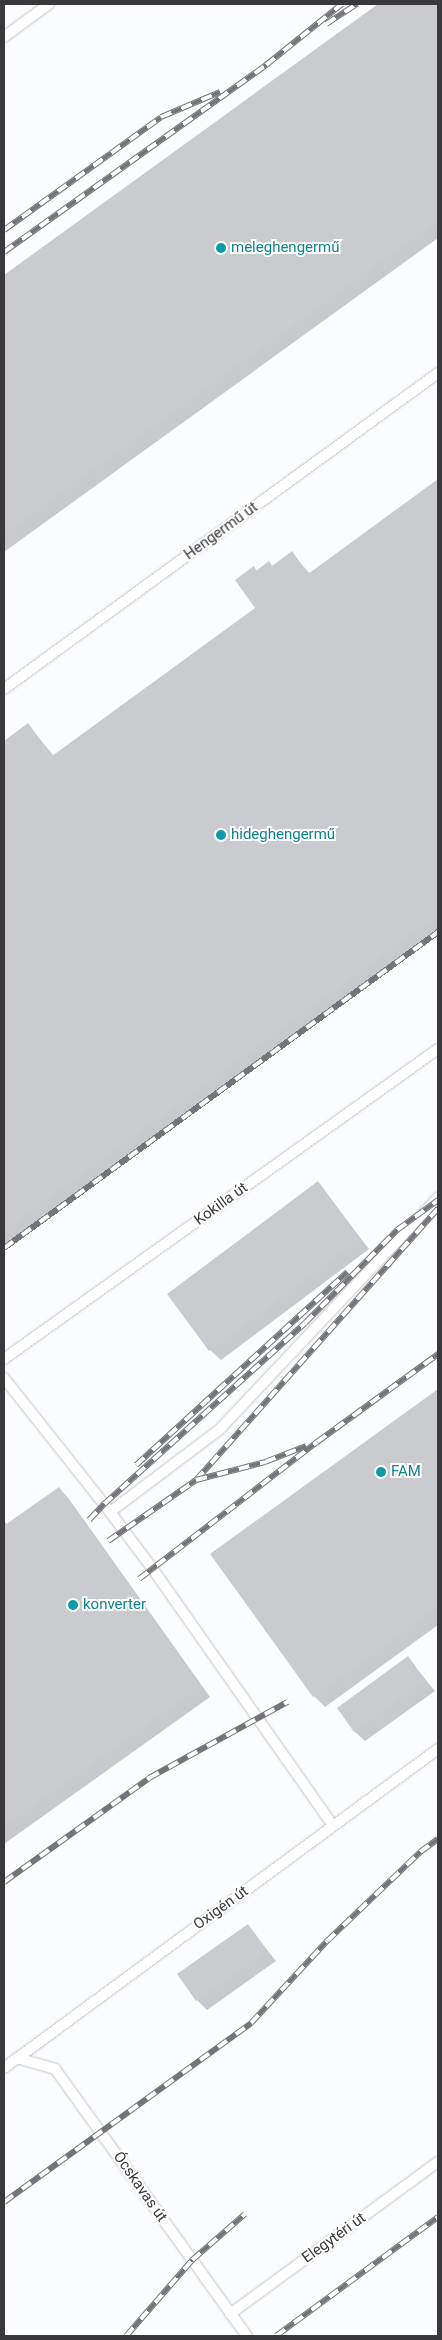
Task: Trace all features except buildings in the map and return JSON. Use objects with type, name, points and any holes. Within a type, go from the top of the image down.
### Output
[{"type":"lane","points":[[4,37],[49,4]]},
{"type":"lane","name":"Hengermű út","points":[[4,689],[438,373]]},
{"type":"lane","name":"Kokilla út","points":[[4,1359],[438,1049]]},
{"type":"lane","points":[[110,1512],[219,1430],[334,1311],[438,1198]]},
{"type":"lane","points":[[4,1378],[110,1512],[333,1826]]},
{"type":"lane","name":"Oxigén út","points":[[4,2068],[438,1749]]},
{"type":"lane","name":"Ócskavas út","points":[[18,2058],[55,2069],[247,2336]]},
{"type":"lane","name":"Elegytéri út","points":[[230,2314],[438,2162]]},
{"type":"railway","points":[[4,252],[266,65],[342,4]]},
{"type":"railway","points":[[326,24],[357,4]]},
{"type":"railway","points":[[4,230],[161,117],[220,92]]},
{"type":"railway","points":[[4,1248],[438,932]]},
{"type":"railway","points":[[89,1520],[104,1504],[305,1323],[397,1230],[438,1200]]},
{"type":"railway","points":[[196,1480],[438,1208]]},
{"type":"railway","points":[[136,1465],[347,1272]]},
{"type":"railway","points":[[139,1579],[317,1442],[438,1354]]},
{"type":"railway","points":[[108,1541],[196,1480],[265,1462],[306,1446]]},
{"type":"railway","points":[[4,1882],[149,1778],[287,1702]]},
{"type":"railway","points":[[4,2202],[251,2023],[327,1941],[420,1852],[438,1839]]},
{"type":"railway","points":[[126,2336],[192,2260],[245,2214]]},
{"type":"railway","points":[[276,2336],[438,2217]]},
{"type":"place","name":"meleghengermű","points":[[221,248]]},
{"type":"place","name":"hideghengermű","points":[[221,835]]},
{"type":"place","name":"FAM","points":[[381,1472]]},
{"type":"place","name":"konverter","points":[[73,1605]]}]
